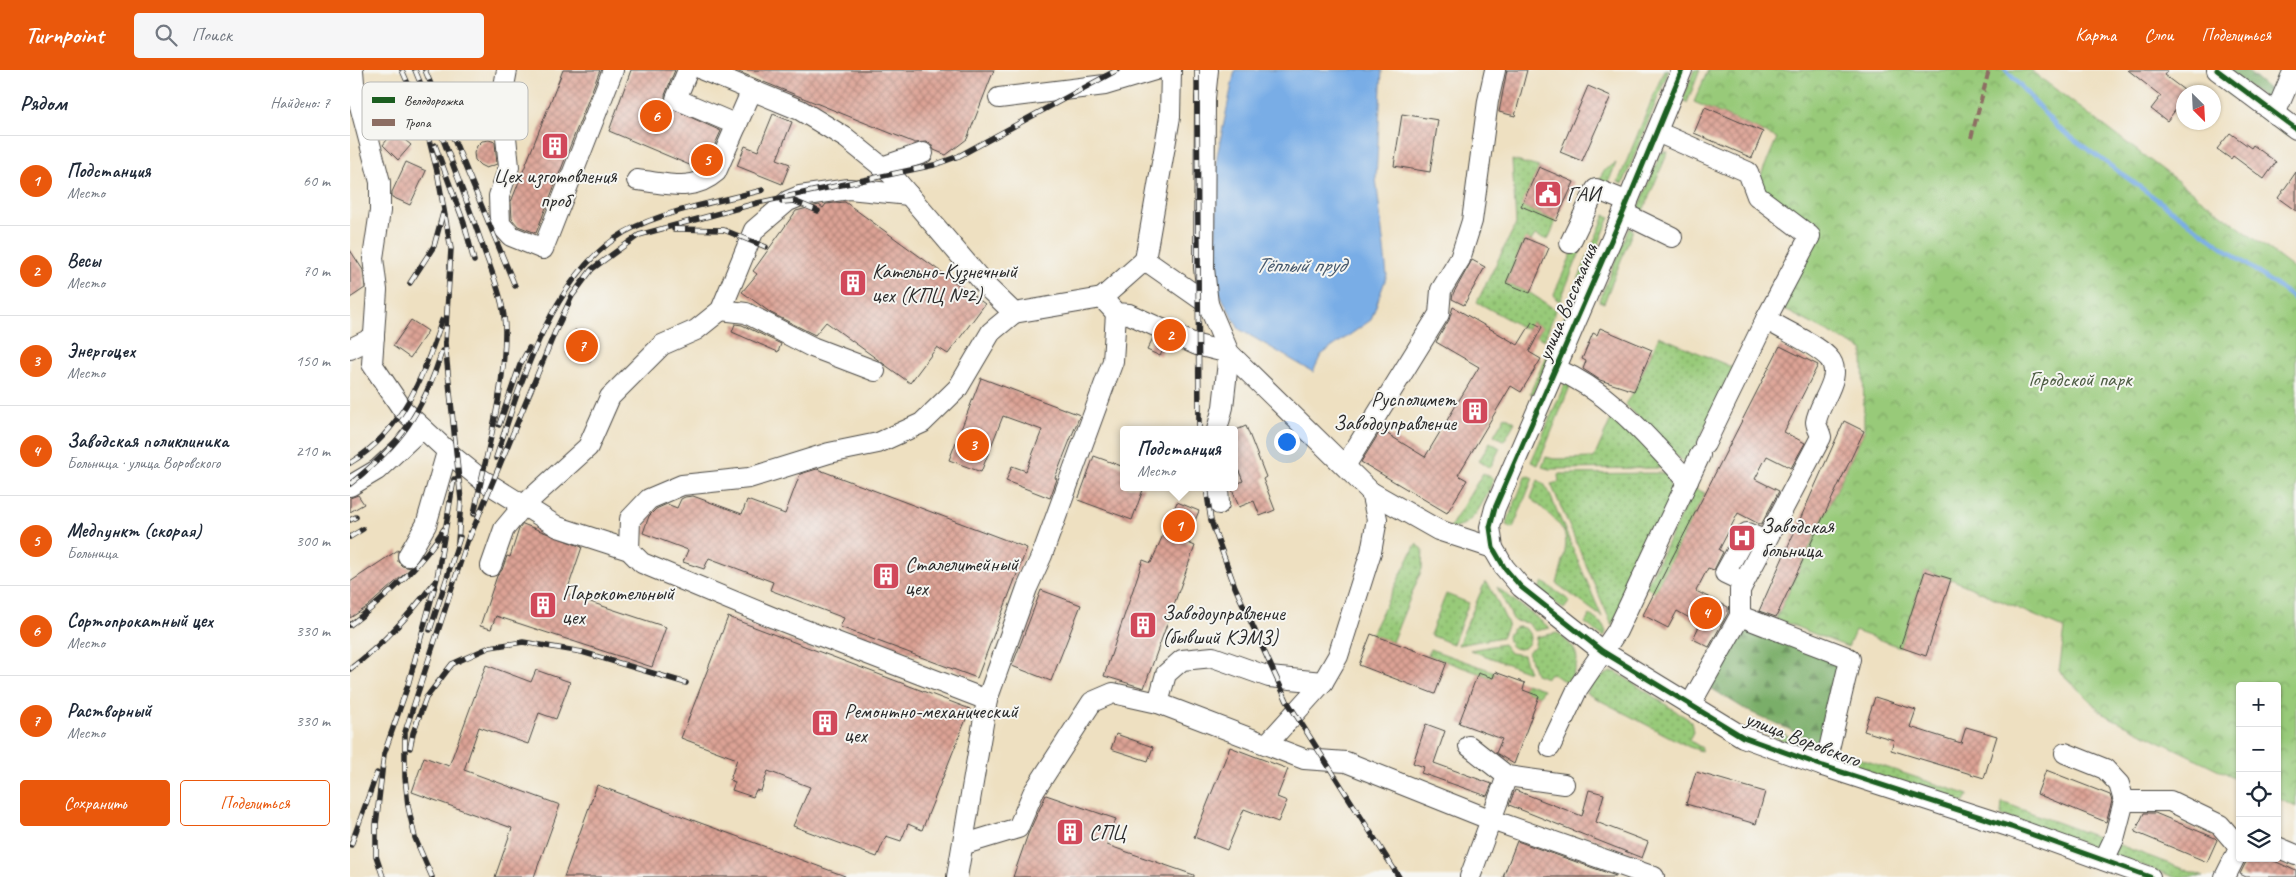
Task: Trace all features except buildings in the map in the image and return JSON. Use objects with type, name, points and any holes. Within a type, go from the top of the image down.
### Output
[{"type":"street","points":[[506,140],[509,167],[499,196],[500,224],[511,236],[543,249],[613,70]]},
{"type":"street","points":[[688,70],[676,99],[737,125]]},
{"type":"street","points":[[703,70],[800,110],[846,138],[892,174],[987,288],[1014,313]]},
{"type":"street","points":[[999,98],[1105,85],[1155,70]]},
{"type":"street","points":[[629,550],[630,519],[649,499],[682,485],[749,478],[820,455],[878,442],[922,423],[958,388],[991,332],[1014,313],[1102,298],[1145,260],[1170,117],[1172,70]]},
{"type":"street","points":[[1208,70],[1205,98],[1204,248],[1208,304],[1230,353],[1370,492],[1438,530],[1493,548]]},
{"type":"street","points":[[1345,466],[1439,314],[1441,290],[1460,259],[1472,221],[1488,100],[1495,70]]},
{"type":"street","name":"улица Восстания","points":[[1493,548],[1490,527],[1495,508],[1625,208],[1682,70]]},
{"type":"street","points":[[2217,70],[2296,129]]},
{"type":"street","points":[[2276,114],[2294,70]]},
{"type":"street","points":[[352,77],[362,114]]},
{"type":"street","points":[[637,180],[686,186],[705,182],[716,172],[752,90]]},
{"type":"street","points":[[1550,747],[1578,688],[1617,631],[1766,319],[1810,236],[1757,196],[1748,172],[1657,132]]},
{"type":"street","points":[[369,140],[380,182],[380,211],[373,258],[377,290],[372,364],[403,410],[447,452],[481,479],[558,527],[629,550],[642,563],[756,611],[987,700]]},
{"type":"street","points":[[882,167],[923,153]]},
{"type":"street","points":[[491,566],[504,528],[524,505],[588,447],[610,397],[662,346],[696,330],[722,310],[754,230],[788,201],[800,196],[849,189],[910,195]]},
{"type":"street","points":[[1570,243],[1596,189],[1672,237]]},
{"type":"street","points":[[1145,260],[1208,304]]},
{"type":"street","points":[[1102,298],[1116,313],[1129,314],[1197,345],[1230,353]]},
{"type":"street","points":[[722,310],[746,313],[812,346],[875,372]]},
{"type":"street","points":[[957,877],[965,844],[987,700],[1027,588],[1042,555],[1113,362],[1116,313]]},
{"type":"street","points":[[1690,705],[1740,616],[1740,590],[1821,436],[1816,422],[1831,386],[1834,368],[1829,358],[1766,319]]},
{"type":"street","points":[[350,349],[374,337]]},
{"type":"street","points":[[1218,426],[1223,407],[1230,353]]},
{"type":"street","points":[[1556,369],[1575,376],[1620,408],[1688,480]]},
{"type":"street","points":[[350,486],[377,470],[422,428]]},
{"type":"street","points":[[408,556],[426,525],[447,452]]},
{"type":"street","points":[[1267,744],[1323,682],[1338,656],[1371,552],[1377,519],[1370,492]]},
{"type":"street","name":"улица Воровского","points":[[1493,548],[1504,566],[1522,587],[1602,651],[1743,737],[1823,766],[2011,827],[2150,877]]},
{"type":"street","points":[[1740,616],[1848,658],[1829,749],[1823,766]]},
{"type":"street","points":[[1158,703],[1166,674],[1182,660],[1213,657],[1269,677],[1323,682]]},
{"type":"street","points":[[965,844],[1018,828],[1033,793],[1092,702],[1113,693],[1158,703],[1304,759],[1346,762],[1489,819],[1654,877]]},
{"type":"street","points":[[1469,746],[1507,776],[1564,784]]},
{"type":"street","points":[[2065,753],[2105,769],[2119,784],[2124,801],[2114,839],[2104,860]]},
{"type":"street","points":[[1470,877],[1489,819],[1507,776]]},
{"type":"street","points":[[2124,801],[2170,801],[2220,825],[2236,844]]},
{"type":"street","points":[[2281,849],[2296,855]]},
{"type":"street","points":[[2225,877],[2236,853]]},
{"type":"green space","points":[[1664,70],[1669,70],[1623,184],[1618,182]]},
{"type":"green space","points":[[1694,70],[1700,70],[1687,103],[1683,99]]},
{"type":"green space","name":"Городской парк","points":[[1708,70],[2030,70],[2296,270],[2296,807],[2281,800],[2281,682],[2236,682],[2236,778],[2105,715],[2059,671],[2065,629],[1951,579],[1925,571],[1900,647],[1855,631],[1848,647],[1776,619],[1864,431],[1863,350],[1781,308],[1815,236],[1755,189],[1777,138],[1694,102]]},
{"type":"green space","points":[[2227,70],[2246,70],[2277,96],[2271,103]]},
{"type":"green space","points":[[2225,85],[2291,133],[2288,137],[2222,89]]},
{"type":"green space","points":[[1661,152],[1668,152],[1643,211],[1639,207]]},
{"type":"green space","points":[[1512,160],[1539,167],[1522,206],[1556,221],[1548,240],[1535,235],[1531,241],[1525,239],[1506,283],[1530,293],[1556,310],[1544,340],[1537,336],[1542,327],[1532,322],[1527,330],[1477,302],[1516,224]]},
{"type":"green space","points":[[1616,163],[1607,186],[1599,183],[1603,171]]},
{"type":"green space","points":[[1605,215],[1610,217],[1578,294],[1573,292]]},
{"type":"green space","points":[[1629,228],[1633,230],[1604,303],[1599,301]]},
{"type":"green space","points":[[1589,230],[1560,301],[1556,299],[1554,294],[1580,235]]},
{"type":"green space","points":[[1565,315],[1569,317],[1533,395],[1530,393]]},
{"type":"green space","points":[[1659,336],[1734,368],[1688,462],[1684,463],[1625,404],[1634,391]]},
{"type":"green space","points":[[1566,381],[1571,384],[1538,465],[1531,462]]},
{"type":"green space","points":[[1614,412],[1665,468],[1549,469],[1542,467],[1546,457],[1554,459],[1594,458]]},
{"type":"green space","points":[[1505,416],[1515,422],[1504,441],[1494,435]]},
{"type":"green space","points":[[1490,442],[1500,448],[1490,468],[1479,461]]},
{"type":"green space","points":[[1483,473],[1494,479],[1478,511],[1466,523],[1449,529]]},
{"type":"green space","points":[[1666,473],[1673,495],[1612,625],[1551,484],[1559,482],[1559,474]]},
{"type":"green space","points":[[1526,475],[1533,478],[1513,528],[1506,525]]},
{"type":"green space","points":[[1538,480],[1548,490],[1602,617],[1557,584],[1565,553],[1565,535],[1554,519],[1531,498]]},
{"type":"green space","points":[[1694,488],[1705,493],[1655,592],[1646,587]]},
{"type":"green space","points":[[1416,544],[1423,549],[1422,569],[1392,642],[1371,634]]},
{"type":"green space","points":[[1485,582],[1489,585],[1508,624],[1502,637],[1458,645]]},
{"type":"green space","points":[[1543,582],[1570,601],[1564,609],[1538,590]]},
{"type":"green space","points":[[1497,587],[1550,628],[1535,631],[1528,623],[1514,621]]},
{"type":"green space","points":[[1446,594],[1469,603],[1453,644],[1430,635]]},
{"type":"green space","points":[[1590,615],[1603,625],[1606,632],[1604,637],[1585,623]]},
{"type":"green space","points":[[1742,625],[1840,663],[1822,744],[1748,711],[1709,687]]},
{"type":"green space","points":[[1519,627],[1527,630],[1530,638],[1527,646],[1519,649],[1511,646],[1508,638],[1511,630]]},
{"type":"green space","points":[[1557,633],[1570,644],[1576,655],[1576,667],[1568,683],[1550,673],[1547,678],[1535,674],[1528,652],[1535,646],[1536,637]]},
{"type":"green space","points":[[1503,644],[1510,653],[1523,655],[1529,672],[1470,650]]},
{"type":"green space","points":[[1430,649],[1495,672],[1492,678],[1428,655]]},
{"type":"green space","points":[[1611,672],[1616,672],[1691,721],[1693,732],[1689,740],[1702,748],[1701,751],[1689,747],[1586,693],[1596,679]]},
{"type":"green space","points":[[1525,683],[1543,689],[1539,696],[1523,690]]},
{"type":"green space","points":[[1768,727],[1820,750],[1819,755],[1765,733]]},
{"type":"green space","points":[[1843,753],[1969,795],[1963,803],[1848,766]]},
{"type":"green space","points":[[2002,802],[2105,840],[2101,850],[2001,815]]},
{"type":"green space","points":[[2117,844],[2204,877],[2174,877],[2114,855]]},
{"type":"water","name":"Тёплый пруд","points":[[1235,70],[1382,70],[1376,178],[1387,275],[1371,320],[1321,355],[1313,372],[1239,329],[1215,285],[1217,156]]},
{"type":"waterway","points":[[2006,70],[2057,127],[2296,300]]},
{"type":"railway","points":[[402,70],[407,82]]},
{"type":"railway","points":[[415,70],[420,82]]},
{"type":"railway","points":[[425,70],[430,82]]},
{"type":"railway","points":[[469,539],[555,332],[572,296],[592,269],[639,235],[757,203],[934,165],[959,156],[1117,70]]},
{"type":"railway","points":[[1197,70],[1199,426]]},
{"type":"railway","points":[[429,140],[437,171],[451,249],[445,343],[461,500],[458,542]]},
{"type":"railway","points":[[443,140],[497,288],[503,309],[505,331],[502,377],[474,514]]},
{"type":"railway","points":[[454,140],[515,286]]},
{"type":"railway","points":[[435,145],[464,223],[474,261]]},
{"type":"railway","points":[[496,458],[516,396],[542,332],[559,302],[578,275],[600,251],[625,232],[656,218],[692,207],[763,190]]},
{"type":"railway","points":[[782,202],[794,201],[818,211]]},
{"type":"railway","points":[[410,283],[434,246],[443,213]]},
{"type":"railway","points":[[674,229],[724,230],[766,247]]},
{"type":"railway","points":[[350,463],[368,450],[398,418],[419,381],[442,320]]},
{"type":"railway","points":[[499,425],[520,365],[529,348]]},
{"type":"railway","points":[[350,484],[383,455],[408,425],[427,392],[442,351]]},
{"type":"railway","points":[[383,877],[376,856],[376,825],[384,754],[408,685],[437,578],[454,479]]},
{"type":"railway","points":[[1207,491],[1211,521],[1235,587],[1287,701],[1399,877]]},
{"type":"railway","points":[[350,520],[356,517]]},
{"type":"railway","points":[[350,537],[363,529]]},
{"type":"railway","points":[[350,625],[402,581],[435,543],[444,529]]},
{"type":"railway","points":[[432,877],[415,838],[408,806],[405,777],[405,732],[470,533]]},
{"type":"railway","points":[[430,630],[460,537]]},
{"type":"railway","points":[[350,669],[395,630],[433,584]]},
{"type":"railway","points":[[410,748],[413,733],[426,698],[452,664],[490,647],[523,642],[582,652],[686,683]]},
{"type":"railway","points":[[351,845],[377,773]]},
{"type":"marked path","points":[[1971,138],[1989,70]]},
{"type":"cycle path","points":[[1682,70],[1623,213],[1495,508],[1490,527],[1493,548],[1504,567],[1521,587],[1602,651],[1743,737],[1823,766],[2011,827],[2150,877]]},
{"type":"cycle path","points":[[2217,70],[2296,129]]},
{"type":"place","name":"Сортопрокатный цех","points":[[656,116]]},
{"type":"place","name":"Цех изготовления проб","points":[[555,146]]},
{"type":"place","name":"Медпункт (скорая)","points":[[707,160]]},
{"type":"place","name":"ГАИ","points":[[1548,194]]},
{"type":"place","name":"Кательно-Кузнечный цех (КПЦ №2)","points":[[853,283]]},
{"type":"place","name":"Весы","points":[[1170,335]]},
{"type":"place","name":"Растворный","points":[[582,346]]},
{"type":"place","name":"Русполимет Заводоуправление","points":[[1475,411]]},
{"type":"place","name":"Энергоцех","points":[[973,445]]},
{"type":"place","name":"Подстанция","points":[[1179,526]]},
{"type":"place","name":"Заводская больница","points":[[1742,538]]},
{"type":"place","name":"Сталелитейный цех","points":[[886,576]]},
{"type":"place","name":"Парокотельный цех","points":[[543,605]]},
{"type":"place","name":"Заводская поликлиника","points":[[1706,613]]},
{"type":"place","name":"Заводоуправление (бывший КЭМЗ)","points":[[1143,625]]},
{"type":"place","name":"Ремонтно-механический цех","points":[[825,723]]},
{"type":"place","name":"СПЦ","points":[[1070,832]]}]
